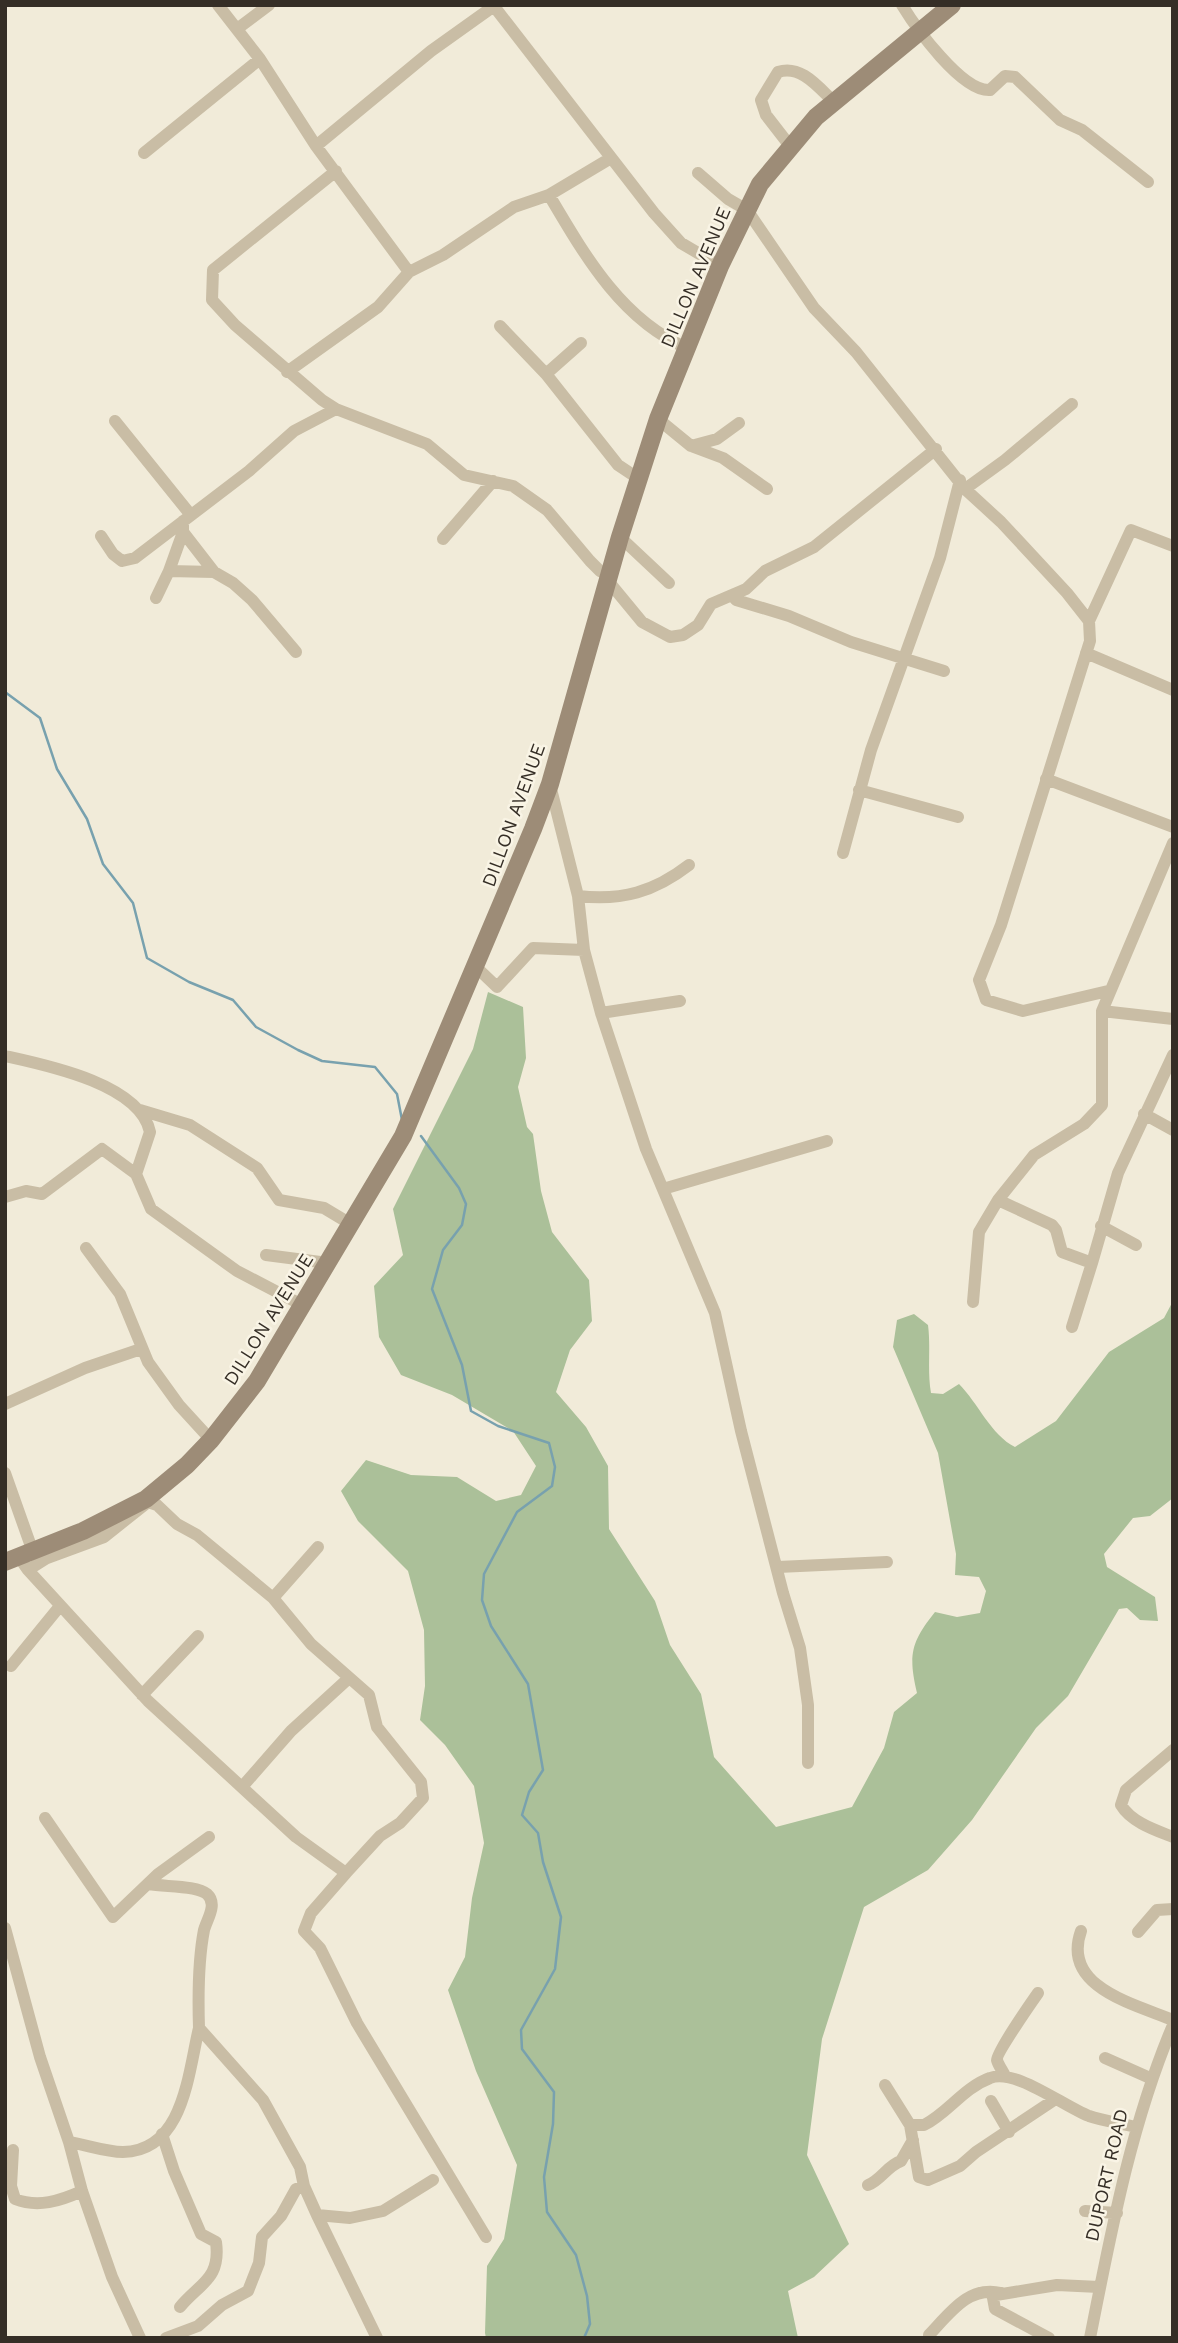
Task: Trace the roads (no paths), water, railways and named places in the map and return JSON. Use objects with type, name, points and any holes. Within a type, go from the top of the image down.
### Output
[{"type":"street","points":[[218,5],[260,59],[316,146],[409,272]]},
{"type":"street","points":[[237,29],[269,5]]},
{"type":"street","points":[[902,5],[919,32],[973,87],[990,90],[1005,76],[1015,78],[1060,120],[1082,130],[1148,182]]},
{"type":"street","name":"DILLON AVENUE","points":[[21,1560],[146,1499],[187,1465],[211,1440],[257,1381],[304,1306],[349,1223],[403,1136],[550,785],[620,537],[658,419],[720,266],[747,210],[760,184],[790,146],[834,102],[952,5]]},
{"type":"street","points":[[316,146],[431,51],[498,7],[611,158],[681,243],[720,266]]},
{"type":"street","points":[[144,153],[260,59]]},
{"type":"street","points":[[790,146],[766,115],[761,100],[778,72],[794,70],[802,74],[834,102]]},
{"type":"street","points":[[286,372],[378,307],[409,272],[443,255],[514,207],[549,195],[611,158]]},
{"type":"street","points":[[336,171],[213,270],[212,300],[222,314],[261,346],[286,372],[335,409],[427,444],[464,475],[513,486],[530,497],[562,524],[590,561],[610,578],[642,622],[670,637],[683,635],[698,625],[711,604],[746,589],[765,571],[814,547],[936,449]]},
{"type":"street","points":[[698,173],[728,200],[747,210],[814,307],[856,352],[874,378],[963,484],[1039,561],[1089,621]]},
{"type":"street","points":[[549,195],[573,237],[616,295],[665,338],[687,348]]},
{"type":"street","points":[[500,326],[546,374],[618,465],[639,479]]},
{"type":"street","points":[[546,374],[580,343]]},
{"type":"street","points":[[843,853],[859,790],[963,484],[1005,460],[1072,404]]},
{"type":"street","points":[[101,536],[113,554],[128,561],[185,523],[294,431],[335,409]]},
{"type":"street","points":[[658,419],[691,446],[723,458],[767,489]]},
{"type":"street","points":[[115,421],[185,523],[214,572],[252,600],[296,652]]},
{"type":"street","points":[[691,446],[717,439],[740,423]]},
{"type":"street","points":[[443,539],[493,481]]},
{"type":"street","points":[[156,598],[169,571],[185,523]]},
{"type":"street","points":[[1108,992],[1023,1011],[986,1000],[979,973],[1001,925],[1086,653],[1090,640],[1089,621],[1131,530],[1173,546]]},
{"type":"street","points":[[620,537],[669,583]]},
{"type":"street","points":[[169,571],[214,572]]},
{"type":"street","points":[[733,596],[736,600],[789,616],[851,642],[944,671]]},
{"type":"street","points":[[1086,653],[1173,690]]},
{"type":"street","points":[[1046,779],[1173,827]]},
{"type":"street","points":[[550,785],[578,896],[584,950],[601,1013],[663,1189],[715,1313],[732,1397],[800,1648],[808,1705],[808,1763]]},
{"type":"street","points":[[859,790],[958,817]]},
{"type":"street","points":[[973,1302],[979,1232],[998,1200],[1034,1155],[1084,1124],[1102,1105],[1102,1011],[1173,843]]},
{"type":"street","points":[[578,896],[618,898],[651,890],[689,865]]},
{"type":"street","points":[[475,967],[497,987],[503,984],[533,948],[584,950]]},
{"type":"street","points":[[601,1013],[680,1001]]},
{"type":"street","points":[[1102,1011],[1173,1018]]},
{"type":"street","points":[[1072,1327],[1118,1172],[1173,1055]]},
{"type":"street","points":[[5,1056],[73,1072],[131,1102],[140,1110],[150,1132],[136,1174]]},
{"type":"street","points":[[140,1110],[190,1125],[257,1168],[279,1200],[324,1208],[349,1223]]},
{"type":"street","points":[[1144,1114],[1173,1130]]},
{"type":"street","points":[[663,1189],[827,1141]]},
{"type":"street","points":[[5,1197],[26,1191],[42,1194],[102,1149],[136,1174],[151,1209],[237,1271],[304,1306]]},
{"type":"street","points":[[998,1200],[1052,1225],[1062,1252],[1092,1263]]},
{"type":"street","points":[[1101,1226],[1136,1245]]},
{"type":"street","points":[[86,1248],[120,1294],[141,1349],[179,1405],[211,1440]]},
{"type":"street","points":[[266,1255],[328,1264]]},
{"type":"street","points":[[5,1404],[85,1368],[141,1349]]},
{"type":"street","points":[[5,1473],[21,1560],[60,1606],[142,1695],[296,1837],[346,1873]]},
{"type":"street","points":[[21,1560],[47,1558],[104,1537],[148,1502],[157,1505],[177,1524],[197,1535],[272,1598],[311,1644],[369,1695],[377,1727],[413,1768],[424,1791],[423,1798],[400,1823],[380,1836],[346,1873],[311,1913],[304,1931],[320,1948],[357,2022],[486,2237]]},
{"type":"street","points":[[272,1598],[318,1547]]},
{"type":"street","points":[[778,1567],[887,1562]]},
{"type":"street","points":[[7,1665],[60,1606]]},
{"type":"street","points":[[142,1695],[198,1636]]},
{"type":"street","points":[[242,1787],[290,1731],[349,1678]]},
{"type":"street","points":[[1173,1750],[1126,1790],[1121,1805],[1143,1824],[1173,1837]]},
{"type":"street","points":[[45,1818],[113,1917],[149,1884],[209,1837]]},
{"type":"street","points":[[69,2142],[127,2152],[145,2147],[171,2128],[179,2110],[199,2028],[201,1950],[212,1906],[206,1892],[190,1887],[169,1888],[149,1884]]},
{"type":"street","points":[[1138,1932],[1157,1910],[1173,1909]]},
{"type":"street","points":[[5,1928],[40,2057],[69,2142],[82,2192],[112,2277],[139,2338]]},
{"type":"street","points":[[1081,1931],[1075,1947],[1079,1964],[1090,1979],[1114,1996],[1173,2023]]},
{"type":"street","points":[[1005,2076],[997,2060],[1000,2048],[1009,2040],[1038,1993]]},
{"type":"street","name":"DUPORT ROAD","points":[[1090,2338],[1136,2127],[1150,2078],[1167,2056],[1173,2023]]},
{"type":"street","points":[[199,2028],[263,2100],[300,2167],[304,2186],[317,2216],[377,2338]]},
{"type":"street","points":[[1105,2058],[1150,2078]]},
{"type":"street","points":[[910,2125],[925,2125],[969,2088],[993,2076],[1005,2076],[1034,2087],[1090,2117],[1136,2127]]},
{"type":"street","points":[[885,2085],[910,2125],[919,2177],[928,2180],[960,2166],[975,2152],[1010,2132],[1054,2100]]},
{"type":"street","points":[[991,2101],[1010,2132]]},
{"type":"street","points":[[162,2134],[201,2234],[216,2242],[218,2259],[209,2280],[180,2307]]},
{"type":"street","points":[[868,2185],[876,2182],[890,2165],[901,2161],[913,2140]]},
{"type":"street","points":[[13,2150],[11,2186],[15,2199],[27,2204],[43,2203],[82,2192]]},
{"type":"street","points":[[317,2216],[350,2218],[383,2211],[433,2180]]},
{"type":"street","points":[[166,2338],[198,2326],[222,2305],[248,2291],[259,2263],[262,2237],[281,2216],[296,2189],[304,2186]]},
{"type":"street","points":[[1085,2211],[1118,2213]]},
{"type":"street","points":[[929,2335],[974,2293],[988,2290],[1001,2293],[1057,2286],[1100,2287]]},
{"type":"street","points":[[1001,2293],[993,2298],[995,2309],[1049,2338]]},
{"type":"waterway","points":[[5,692],[40,718],[57,769],[87,819],[103,864],[133,903],[147,958],[189,982],[233,1000],[256,1027],[298,1050],[322,1061],[375,1067],[397,1094],[402,1120]]},
{"type":"waterway","points":[[421,1136],[459,1188],[466,1204],[462,1225],[443,1250],[432,1289],[462,1365],[471,1411],[498,1426],[549,1443],[555,1467],[552,1486],[517,1512],[484,1574],[482,1600],[491,1626],[528,1684],[543,1770],[529,1792],[522,1815],[538,1833],[543,1862],[561,1917],[555,1969],[521,2030],[522,2049],[554,2092],[553,2124],[544,2177],[547,2212],[576,2255],[587,2296],[590,2324],[584,2338]]}]
